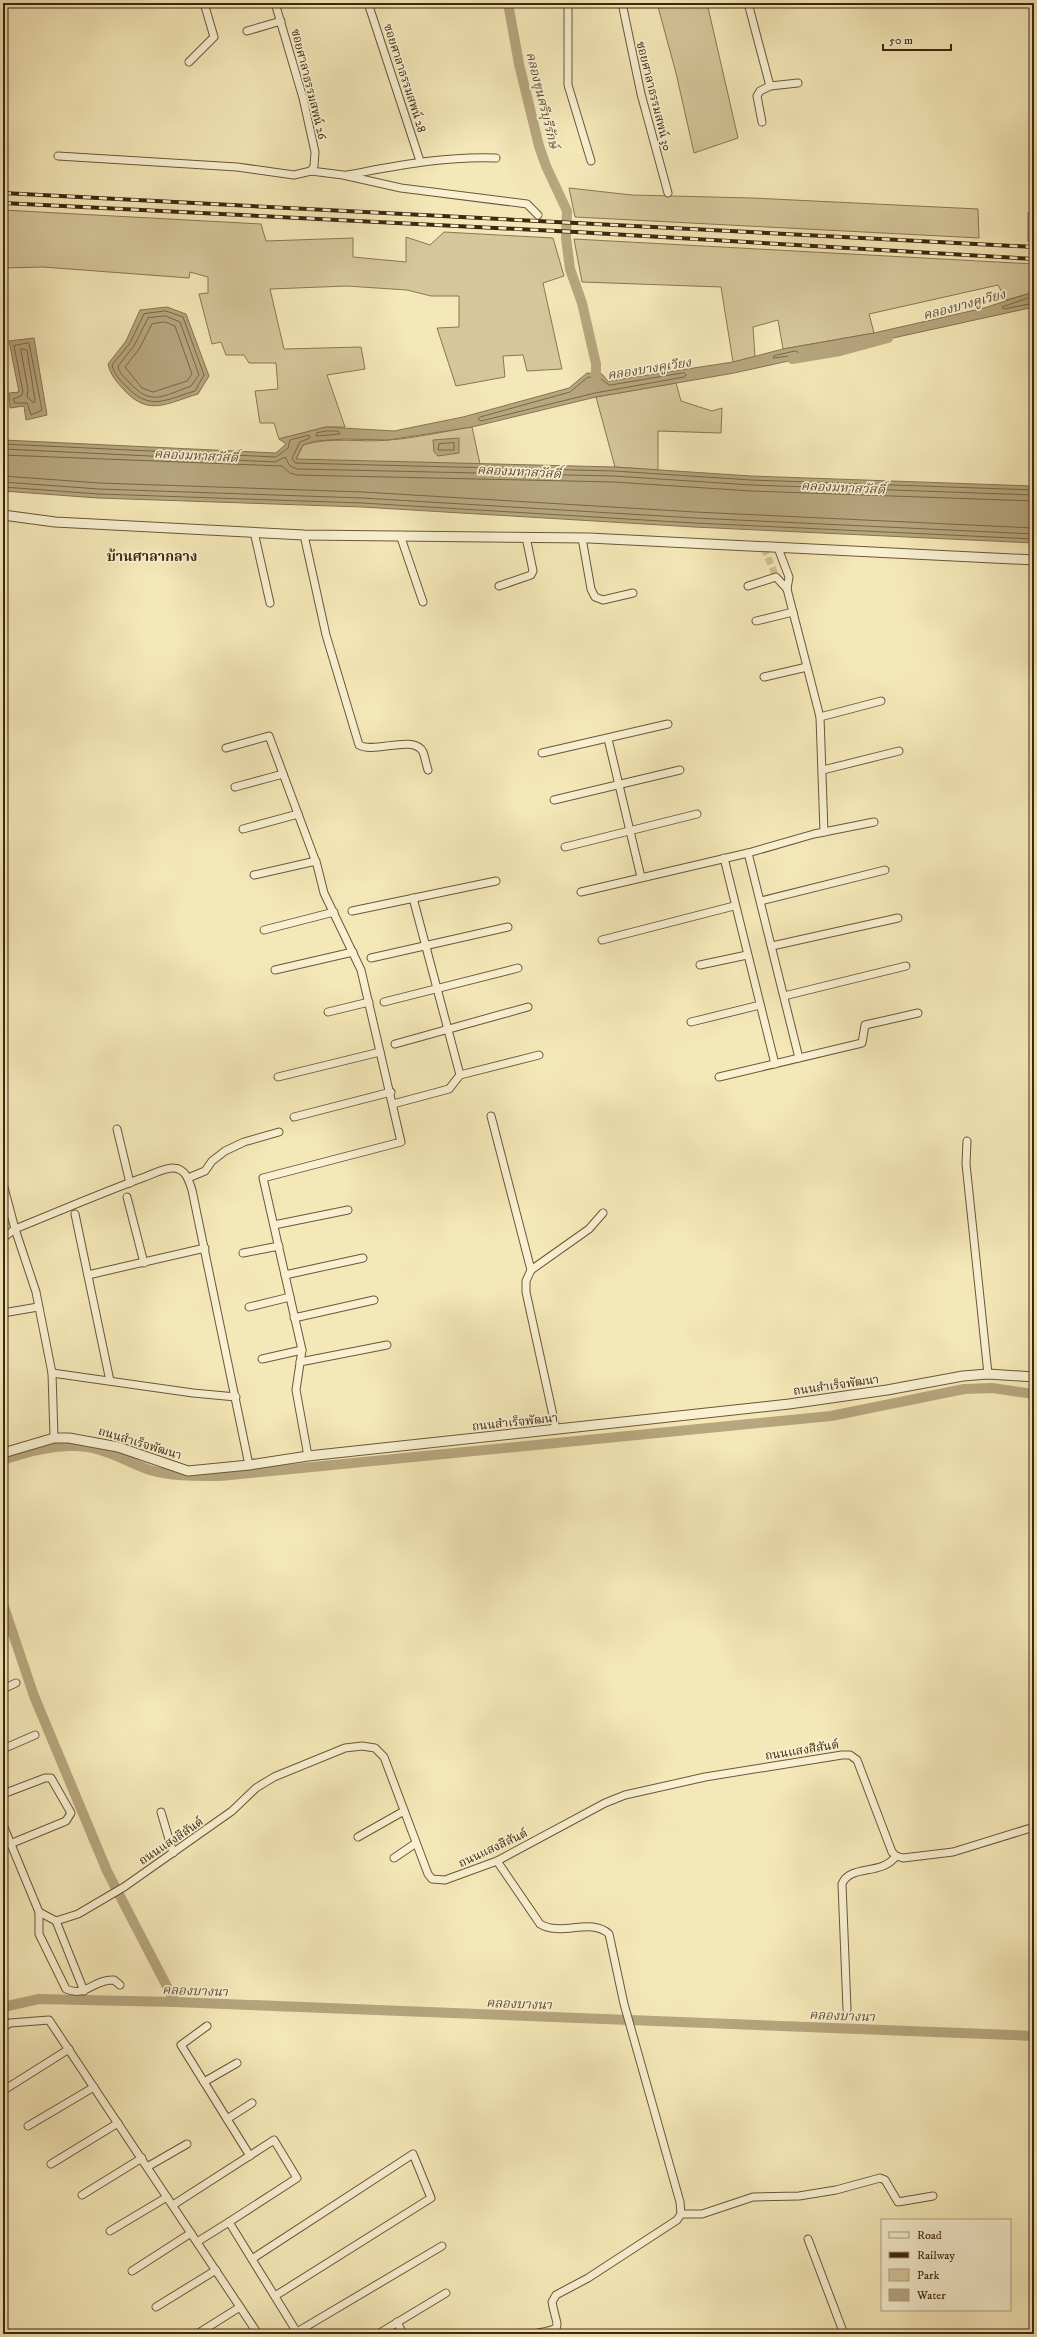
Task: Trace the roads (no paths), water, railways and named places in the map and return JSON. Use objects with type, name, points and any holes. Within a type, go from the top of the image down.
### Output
[{"type":"street","points":[[189,62],[214,37],[204,3]]},
{"type":"street","name":"ซอยศาลาธรรมสพน์ 26","points":[[274,3],[282,21],[303,98],[315,152],[314,166],[311,171]]},
{"type":"street","name":"ซอยศาลาธรรมสพน์ 28","points":[[368,3],[420,161]]},
{"type":"street","points":[[568,3],[568,85],[591,161]]},
{"type":"street","name":"ซอยศาลาธรรมสพน์ 30","points":[[622,3],[641,94],[668,193]]},
{"type":"street","points":[[748,3],[770,86]]},
{"type":"street","points":[[247,31],[282,21]]},
{"type":"street","points":[[762,122],[757,96],[760,91],[770,86],[798,83]]},
{"type":"street","points":[[58,156],[237,167],[294,175],[311,171],[400,188],[527,204],[538,215]]},
{"type":"street","points":[[343,176],[420,161],[461,156],[496,158]]},
{"type":"street","points":[[3,515],[55,522],[304,535],[582,538],[1034,560]]},
{"type":"street","points":[[254,532],[270,603]]},
{"type":"street","points":[[304,535],[326,635],[359,745],[370,748],[400,744],[418,746],[422,751],[428,770]]},
{"type":"street","points":[[400,535],[423,602]]},
{"type":"street","points":[[499,586],[531,575],[533,571],[526,537]]},
{"type":"street","points":[[582,538],[591,589],[595,597],[603,600],[633,593]]},
{"type":"street","points":[[778,548],[789,577],[787,589],[820,717],[824,832]]},
{"type":"street","points":[[748,586],[776,577],[787,589]]},
{"type":"street","points":[[756,621],[793,612]]},
{"type":"street","points":[[764,677],[807,668]]},
{"type":"street","points":[[820,717],[881,701]]},
{"type":"street","points":[[542,753],[668,724]]},
{"type":"street","points":[[226,748],[269,736],[316,861],[324,893],[362,970],[380,1052],[391,1092],[401,1142],[264,1178],[302,1350],[296,1390],[308,1456]]},
{"type":"street","points":[[608,739],[641,877]]},
{"type":"street","points":[[823,770],[899,751]]},
{"type":"street","points":[[554,800],[680,770]]},
{"type":"street","points":[[234,787],[283,774]]},
{"type":"street","points":[[243,829],[298,814]]},
{"type":"street","points":[[565,847],[697,814]]},
{"type":"street","points":[[581,892],[724,858],[824,832],[874,822]]},
{"type":"street","points":[[748,852],[799,1058]]},
{"type":"street","points":[[724,858],[734,906],[775,1064]]},
{"type":"street","points":[[254,875],[316,861]]},
{"type":"street","points":[[761,901],[885,870]]},
{"type":"street","points":[[352,911],[496,881]]},
{"type":"street","points":[[413,898],[460,1075]]},
{"type":"street","points":[[602,940],[734,906]]},
{"type":"street","points":[[264,930],[334,912]]},
{"type":"street","points":[[772,946],[898,918]]},
{"type":"street","points":[[371,958],[426,947],[508,927]]},
{"type":"street","points":[[275,970],[353,952]]},
{"type":"street","points":[[700,965],[747,955]]},
{"type":"street","points":[[784,996],[906,966]]},
{"type":"street","points":[[384,1002],[518,968]]},
{"type":"street","points":[[328,1012],[369,1002]]},
{"type":"street","points":[[691,1022],[760,1005]]},
{"type":"street","points":[[395,1044],[528,1007]]},
{"type":"street","points":[[719,1077],[862,1043],[865,1025],[918,1013]]},
{"type":"street","points":[[278,1078],[380,1052]]},
{"type":"street","points":[[393,1104],[450,1089],[460,1075],[539,1055]]},
{"type":"street","points":[[294,1117],[391,1092]]},
{"type":"street","points":[[491,1116],[531,1270]]},
{"type":"street","points":[[117,1129],[130,1183]]},
{"type":"street","points":[[188,1178],[205,1170],[212,1161],[225,1151],[244,1142],[279,1132]]},
{"type":"street","points":[[967,1141],[966,1164],[988,1374]]},
{"type":"street","points":[[3,1238],[15,1230],[130,1183],[173,1168],[181,1170],[188,1178],[205,1248],[249,1465]]},
{"type":"street","points":[[3,1184],[38,1307],[52,1373],[54,1438]]},
{"type":"street","points":[[127,1197],[144,1262]]},
{"type":"street","points":[[274,1225],[348,1210]]},
{"type":"street","points":[[556,1430],[526,1292],[526,1281],[531,1270],[589,1229],[603,1213]]},
{"type":"street","points":[[75,1214],[110,1382]]},
{"type":"street","points":[[243,1253],[279,1246]]},
{"type":"street","points":[[88,1276],[205,1248]]},
{"type":"street","points":[[285,1275],[363,1258]]},
{"type":"street","points":[[249,1307],[290,1297]]},
{"type":"street","points":[[294,1318],[374,1300]]},
{"type":"street","points":[[3,1313],[38,1307]]},
{"type":"street","points":[[300,1362],[387,1345]]},
{"type":"street","points":[[262,1359],[302,1350]]},
{"type":"street","points":[[52,1373],[110,1382],[236,1396]]},
{"type":"street","name":"ถนนสำเร็จพัฒนา","points":[[3,1453],[54,1438],[69,1438],[92,1441],[188,1470],[249,1465],[308,1456],[789,1404],[887,1390],[963,1376],[988,1374],[1034,1377]]},
{"type":"street","points":[[3,1689],[16,1684]]},
{"type":"street","points":[[3,1749],[35,1735]]},
{"type":"street","name":"ถนนแสงสีสันต์","points":[[56,1921],[78,1914],[124,1886],[232,1812],[256,1788],[274,1777],[345,1748],[362,1746],[375,1748],[384,1757],[428,1874],[432,1879],[438,1881],[453,1878],[497,1861],[625,1795],[705,1777],[793,1761],[848,1754],[857,1760],[892,1852],[896,1856]]},
{"type":"street","points":[[3,1794],[45,1778],[50,1778],[71,1813],[66,1820],[10,1844]]},
{"type":"street","points":[[358,1837],[404,1811]]},
{"type":"street","points":[[161,1812],[173,1853]]},
{"type":"street","points":[[3,1825],[39,1912],[39,1934],[66,1989],[72,1992],[84,1990],[101,1980],[114,1980],[120,1985]]},
{"type":"street","points":[[847,2009],[842,1884],[845,1878],[851,1874],[887,1866],[896,1856],[903,1858],[953,1852],[1034,1827]]},
{"type":"street","points":[[394,1858],[416,1843]]},
{"type":"street","points":[[497,1861],[540,1924],[547,1928],[556,1929],[594,1927],[604,1929],[609,1934],[624,2004],[678,2191],[681,2214],[677,2220],[667,2227],[588,2278],[556,2295],[552,2302],[558,2322],[557,2327],[554,2330],[533,2334]]},
{"type":"street","points":[[39,1912],[56,1921],[84,1990]]},
{"type":"street","points":[[3,2027],[10,2023],[49,2020],[258,2334]]},
{"type":"street","points":[[207,2026],[180,2045],[250,2156]]},
{"type":"street","points":[[4,2090],[69,2049]]},
{"type":"street","points":[[204,2082],[237,2063]]},
{"type":"street","points":[[28,2126],[94,2087]]},
{"type":"street","points":[[227,2119],[252,2103]]},
{"type":"street","points":[[51,2164],[118,2123]]},
{"type":"street","points":[[173,2205],[274,2140],[297,2178],[197,2242]]},
{"type":"street","points":[[147,2167],[187,2144]]},
{"type":"street","points":[[252,2259],[414,2154],[431,2198],[275,2296]]},
{"type":"street","points":[[82,2195],[142,2158]]},
{"type":"street","points":[[681,2214],[702,2214],[753,2197],[799,2196],[836,2190],[880,2178],[885,2180],[898,2202],[933,2196]]},
{"type":"street","points":[[110,2231],[167,2197]]},
{"type":"street","points":[[229,2222],[298,2333],[442,2246]]},
{"type":"street","points":[[132,2271],[191,2233]]},
{"type":"street","points":[[808,2239],[844,2334]]},
{"type":"street","points":[[156,2307],[216,2270]]},
{"type":"street","points":[[378,2334],[446,2293]]},
{"type":"street","points":[[197,2334],[240,2307]]},
{"type":"street","points":[[397,2322],[403,2334]]},
{"type":"water","name":"คลองมหาสวัสดิ์","points":[[1034,292],[1034,307],[734,373],[596,397],[472,427],[388,440],[345,439],[316,441],[303,445],[296,459],[615,467],[751,476],[1034,486],[1034,543],[694,527],[362,507],[98,498],[3,491],[3,440],[276,453],[286,444],[279,439],[326,427],[394,431],[463,417],[569,388],[587,373],[602,374],[608,381],[733,362],[783,349],[874,333],[984,308]]},
{"type":"water","points":[[167,307],[186,314],[209,376],[198,394],[168,404],[150,406],[133,398],[124,390],[112,375],[108,364],[126,341],[140,310]]},
{"type":"water","points":[[34,338],[47,415],[26,420],[24,406],[10,408],[9,393],[19,392],[9,341]]},
{"type":"water","points":[[459,438],[459,453],[438,456],[434,452],[433,440]]},
{"type":"waterway","name":"คลองขุนศรีบุรีรักษ์","points":[[508,3],[519,64],[539,146],[546,166],[567,211],[566,238],[570,269],[582,303],[596,364],[596,386]]},
{"type":"waterway","name":"คลองบางคูเวียง","points":[[792,359],[840,351],[888,338]]},
{"type":"waterway","points":[[3,1460],[55,1447],[77,1446],[104,1451],[150,1470],[167,1474],[185,1476],[220,1476],[831,1416],[964,1389],[992,1388],[1034,1394]]},
{"type":"waterway","points":[[3,1604],[34,1696],[107,1871],[175,2002]]},
{"type":"waterway","name":"คลองบางนา","points":[[3,2007],[39,1999],[175,2002],[1034,2036]]},
{"type":"tunnel","points":[[764,548],[776,577]]},
{"type":"railway","points":[[3,193],[1034,247]]},
{"type":"railway","points":[[3,203],[576,232],[1034,259]]},
{"type":"district","name":"บ้านศาลากลาง","points":[[152,556]]}]
